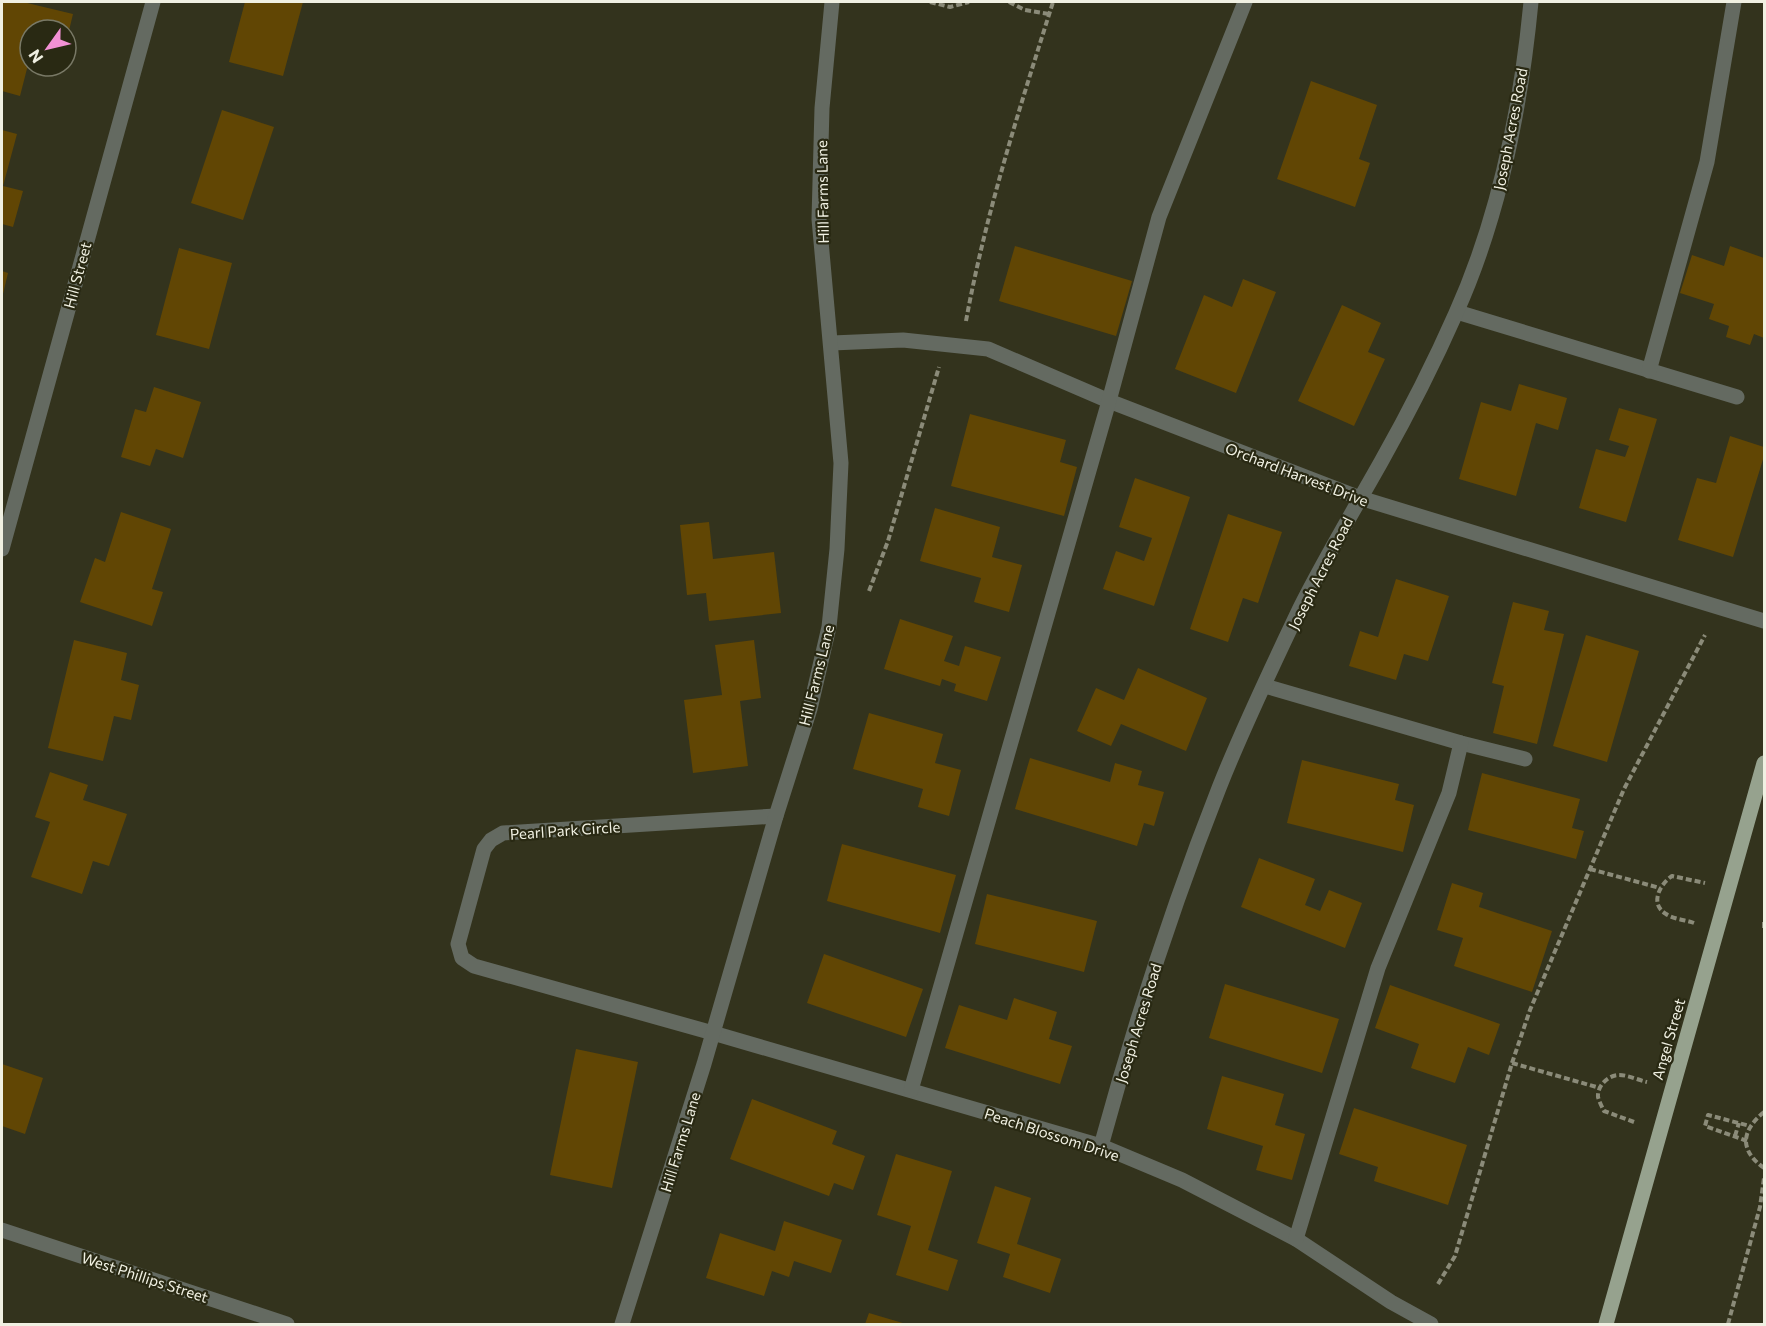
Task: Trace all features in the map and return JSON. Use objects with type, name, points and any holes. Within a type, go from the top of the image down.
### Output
[{"type":"main road","name":"Angel Street","points":[[1606,1324],[1764,763]]},
{"type":"street","name":"Hill Street","points":[[2,549],[153,2]]},
{"type":"street","name":"Hill Farms Lane","points":[[622,1324],[713,1033],[776,816],[810,709],[829,627],[837,549],[841,464],[832,343],[819,219],[822,108],[832,2]]},
{"type":"street","points":[[911,1090],[1109,401],[1159,217],[1245,2]]},
{"type":"street","name":"Joseph Acres Road","points":[[1101,1146],[1148,988],[1220,786],[1302,605],[1396,435],[1456,312],[1482,246],[1498,191],[1517,108],[1531,2]]},
{"type":"street","points":[[1649,371],[1707,162],[1734,2]]},
{"type":"street","points":[[1456,312],[1737,398]]},
{"type":"street","name":"Orchard Harvest Drive","points":[[832,343],[903,340],[988,349],[1109,401],[1360,498],[1764,621]]},
{"type":"street","points":[[1265,686],[1461,743],[1525,759]]},
{"type":"street","points":[[1296,1239],[1378,968],[1449,793],[1461,743]]},
{"type":"street","name":"Pearl Park Circle","points":[[713,1033],[474,966],[462,958],[458,944],[484,849],[491,840],[503,833],[776,816]]},
{"type":"street","name":"Peach Blossom Drive","points":[[713,1033],[1101,1146],[1182,1180],[1296,1239],[1391,1302],[1431,1324]]},
{"type":"street","name":"West Phillips Street","points":[[2,1230],[288,1324]]},
{"type":"path","points":[[930,2],[950,7],[969,2]]},
{"type":"path","points":[[1009,2],[1025,10],[1049,14]]},
{"type":"path","points":[[966,321],[993,198],[1053,2]]},
{"type":"path","points":[[869,591],[888,541],[939,366]]},
{"type":"path","points":[[1438,1284],[1455,1256],[1530,1010],[1624,789],[1705,635]]},
{"type":"path","points":[[1590,869],[1660,888]]},
{"type":"path","points":[[1694,923],[1666,914],[1659,905],[1657,897],[1664,881],[1672,876],[1705,884]]},
{"type":"path","points":[[1764,922],[1764,928]]},
{"type":"path","points":[[1512,1063],[1600,1088]]},
{"type":"path","points":[[1634,1122],[1604,1111],[1598,1098],[1600,1088],[1605,1080],[1621,1075],[1647,1082]]},
{"type":"path","points":[[1764,1112],[1750,1126],[1746,1134],[1747,1150],[1753,1160],[1764,1168]]},
{"type":"path","points":[[1747,1141],[1705,1126],[1708,1115],[1750,1126]]},
{"type":"path","points":[[1735,1136],[1739,1123]]},
{"type":"path","points":[[1728,1324],[1760,1207],[1764,1178]]},
{"type":"building","points":[[2,2],[23,2],[73,14],[72,18],[18,18],[18,78],[25,78],[20,96],[2,91]]},
{"type":"building","points":[[245,2],[303,2],[283,76],[229,62]]},
{"type":"building","points":[[1311,81],[1377,105],[1359,159],[1370,163],[1355,207],[1277,179]]},
{"type":"building","points":[[222,110],[274,127],[243,220],[191,203]]},
{"type":"building","points":[[2,130],[17,134],[3,186],[23,191],[13,227],[2,224]]},
{"type":"building","points":[[1015,246],[1132,281],[1116,336],[999,301]]},
{"type":"building","points":[[1730,246],[1764,258],[1764,338],[1754,334],[1750,345],[1726,337],[1729,326],[1709,319],[1714,304],[1680,293],[1692,255],[1724,266]]},
{"type":"building","points":[[179,248],[232,263],[209,349],[156,335]]},
{"type":"building","points":[[2,271],[8,273],[2,298]]},
{"type":"building","points":[[1243,279],[1276,292],[1236,393],[1175,369],[1204,295],[1232,307]]},
{"type":"building","points":[[1342,305],[1381,323],[1368,352],[1385,359],[1354,426],[1298,401]]},
{"type":"building","points":[[1519,384],[1567,398],[1558,430],[1536,423],[1516,496],[1459,479],[1481,402],[1511,411]]},
{"type":"building","points":[[154,387],[201,402],[183,458],[156,449],[150,466],[121,457],[135,409],[146,412]]},
{"type":"building","points":[[1619,408],[1657,419],[1626,522],[1579,508],[1596,449],[1625,457],[1629,446],[1609,440]]},
{"type":"building","points":[[970,414],[1066,440],[1060,462],[1077,467],[1064,516],[951,486]]},
{"type":"building","points":[[1730,436],[1764,447],[1764,456],[1733,557],[1678,540],[1697,478],[1716,483]]},
{"type":"building","points":[[1135,478],[1190,497],[1154,606],[1103,589],[1116,551],[1144,561],[1152,538],[1119,527]]},
{"type":"building","points":[[935,508],[1000,527],[992,557],[1022,565],[1009,612],[974,602],[981,578],[920,561]]},
{"type":"building","points":[[121,512],[171,529],[152,589],[163,592],[152,626],[80,602],[95,558],[105,562]]},
{"type":"building","points":[[1228,514],[1282,532],[1258,603],[1243,598],[1228,642],[1190,629]]},
{"type":"building","points":[[709,522],[713,559],[774,552],[781,613],[709,621],[706,593],[687,595],[680,525]]},
{"type":"building","points":[[1396,579],[1449,596],[1428,661],[1404,654],[1396,680],[1349,666],[1360,631],[1378,637]]},
{"type":"building","points":[[1513,602],[1549,611],[1544,630],[1564,634],[1537,744],[1493,733],[1504,686],[1492,683]]},
{"type":"building","points":[[900,619],[953,636],[944,661],[959,666],[965,646],[1001,657],[987,701],[954,691],[956,684],[942,679],[940,686],[884,669]]},
{"type":"building","points":[[1586,635],[1639,651],[1607,762],[1553,746]]},
{"type":"building","points":[[74,640],[127,653],[121,680],[139,685],[131,720],[114,716],[103,761],[48,748]]},
{"type":"building","points":[[754,640],[761,698],[740,701],[748,766],[693,773],[684,700],[722,695],[715,645]]},
{"type":"building","points":[[1138,668],[1207,698],[1186,751],[1121,724],[1111,746],[1077,731],[1096,688],[1124,700]]},
{"type":"building","points":[[869,713],[943,734],[935,763],[961,770],[949,816],[918,807],[923,789],[853,769]]},
{"type":"building","points":[[1030,758],[1110,782],[1115,763],[1142,771],[1138,785],[1164,792],[1154,826],[1144,823],[1137,846],[1015,809]]},
{"type":"building","points":[[1302,760],[1399,784],[1395,800],[1414,805],[1403,852],[1287,823]]},
{"type":"building","points":[[50,772],[88,785],[83,800],[127,814],[109,866],[93,861],[82,894],[31,877],[50,822],[35,817]]},
{"type":"building","points":[[1482,773],[1580,799],[1572,828],[1584,831],[1576,859],[1468,830]]},
{"type":"building","points":[[842,844],[956,875],[940,933],[827,901]]},
{"type":"building","points":[[1259,858],[1315,879],[1305,905],[1320,911],[1329,890],[1362,903],[1345,948],[1241,907]]},
{"type":"building","points":[[1452,883],[1483,893],[1479,907],[1552,931],[1532,992],[1454,966],[1463,938],[1437,930]]},
{"type":"building","points":[[987,894],[1097,921],[1084,972],[975,944]]},
{"type":"building","points":[[824,954],[923,989],[906,1037],[807,1003]]},
{"type":"building","points":[[1225,984],[1339,1019],[1322,1073],[1209,1038]]},
{"type":"building","points":[[1390,985],[1500,1024],[1489,1055],[1468,1047],[1455,1083],[1411,1068],[1419,1044],[1375,1028]]},
{"type":"building","points":[[1014,998],[1057,1012],[1049,1039],[1072,1046],[1060,1084],[945,1048],[959,1005],[1007,1020]]},
{"type":"building","points":[[576,1049],[638,1062],[612,1188],[550,1175]]},
{"type":"building","points":[[2,1064],[43,1078],[25,1134],[2,1126]]},
{"type":"building","points":[[1222,1076],[1284,1094],[1275,1125],[1305,1134],[1292,1180],[1256,1170],[1263,1146],[1207,1129]]},
{"type":"building","points":[[752,1099],[837,1131],[832,1144],[865,1156],[853,1190],[834,1183],[829,1196],[730,1159]]},
{"type":"building","points":[[1354,1108],[1467,1145],[1448,1205],[1374,1181],[1378,1167],[1339,1154]]},
{"type":"building","points":[[896,1154],[952,1171],[928,1250],[958,1260],[948,1291],[896,1275],[911,1226],[877,1215]]},
{"type":"building","points":[[995,1186],[1031,1198],[1017,1244],[1061,1259],[1050,1293],[1003,1277],[1010,1254],[977,1243]]},
{"type":"building","points":[[784,1221],[842,1240],[831,1273],[794,1261],[789,1277],[772,1271],[764,1296],[706,1278],[720,1233],[775,1251]]},
{"type":"building","points":[[869,1313],[906,1324],[865,1324]]}]
